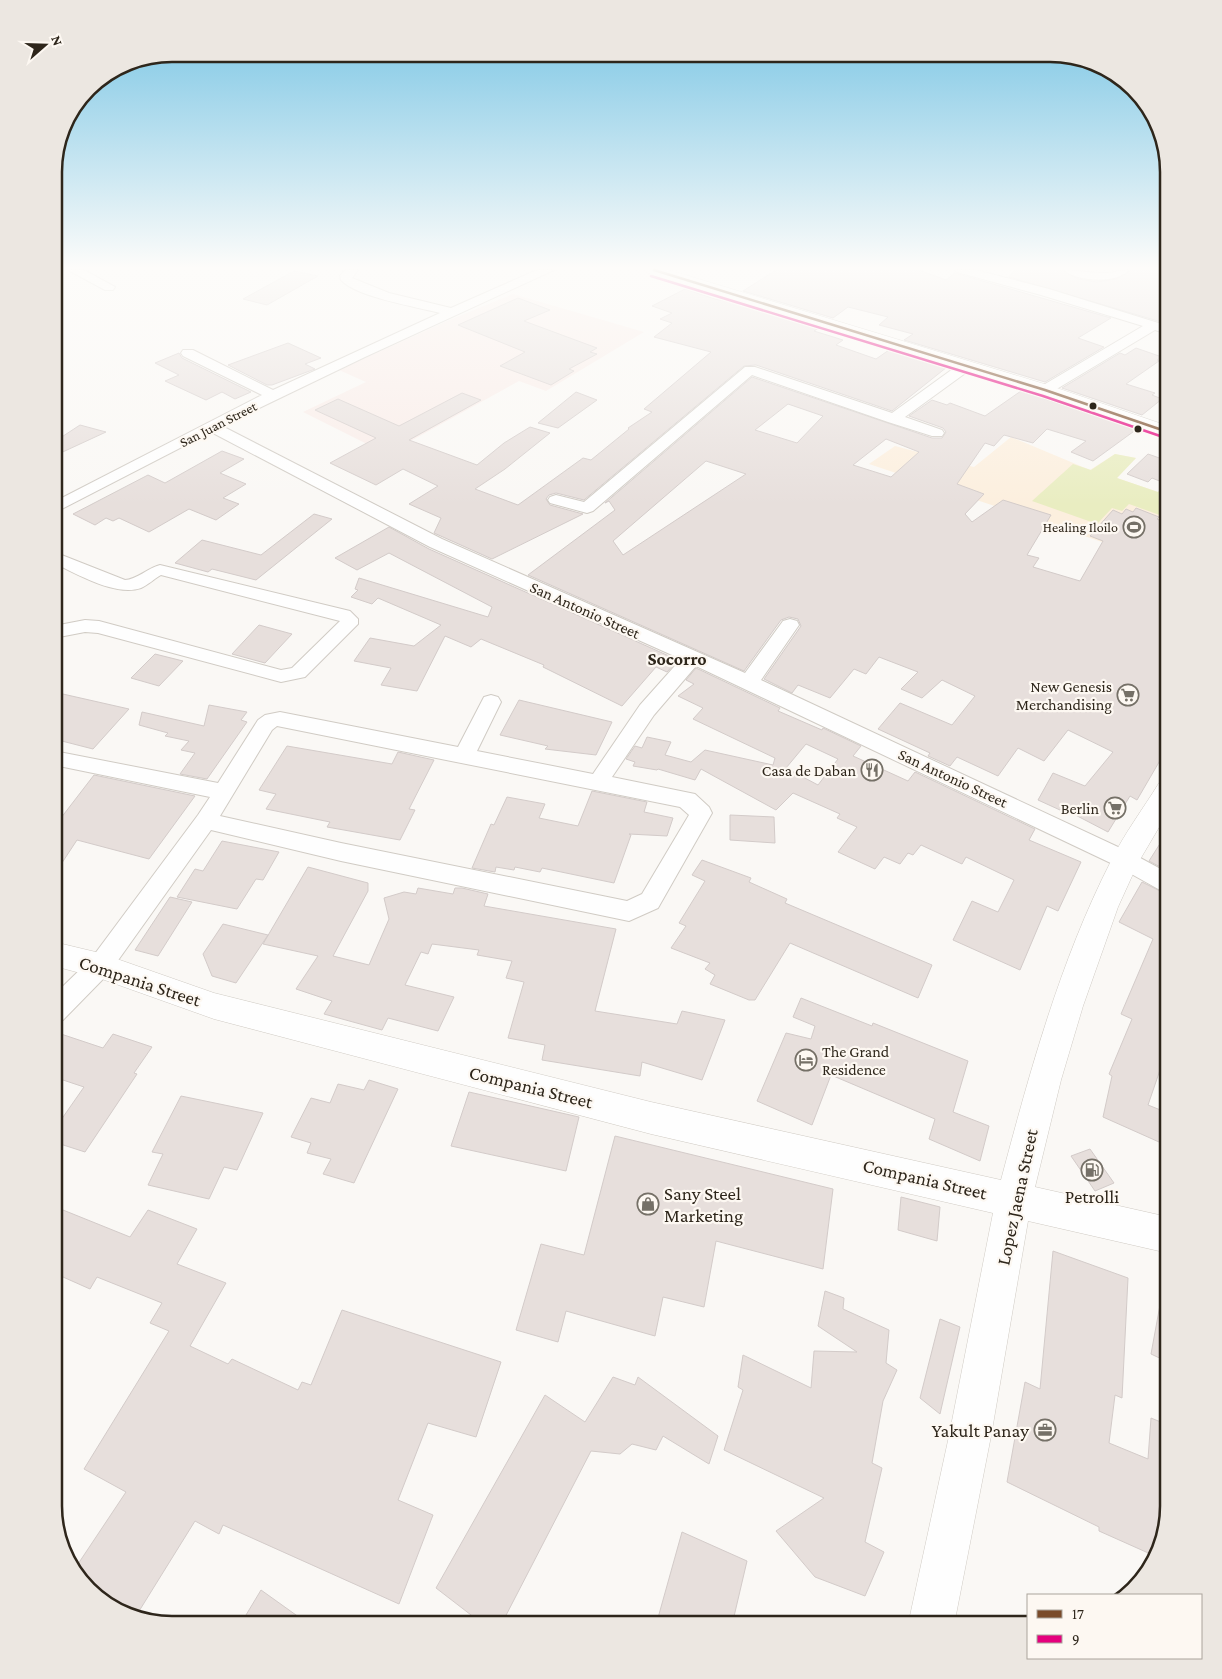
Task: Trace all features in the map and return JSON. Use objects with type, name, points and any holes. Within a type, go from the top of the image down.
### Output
[{"type":"main road","points":[[908,348],[1045,390],[1160,429]]},
{"type":"main road","name":"Lopez Jaena Street","points":[[933,1616],[970,1436],[1014,1199],[1044,1080],[1067,1006],[1103,907],[1125,860],[1160,803]]},
{"type":"main road","name":"Compania Street","points":[[62,956],[100,966],[214,1006],[651,1118],[1160,1233]]},
{"type":"street","name":"San Juan Street","points":[[63,504],[274,396],[374,348]]},
{"type":"street","points":[[1045,390],[1115,348]]},
{"type":"street","points":[[188,353],[274,396]]},
{"type":"street","points":[[893,419],[966,366]]},
{"type":"street","points":[[556,500],[587,508],[750,370],[937,433]]},
{"type":"street","name":"San Antonio Street","points":[[212,427],[436,543],[749,682],[1125,860],[1160,880]]},
{"type":"street","points":[[63,561],[99,577],[127,585],[137,583],[152,572],[160,570],[344,615],[349,619],[349,624],[298,673],[291,676],[281,676],[254,670],[99,627],[85,626],[63,630]]},
{"type":"street","points":[[749,682],[790,625]]},
{"type":"street","points":[[598,782],[647,710],[692,658]]},
{"type":"street","points":[[465,755],[491,702]]},
{"type":"street","points":[[62,1003],[100,966],[206,822],[265,726],[272,720],[280,719],[687,800],[701,813],[650,901],[630,911],[341,852],[206,822]]},
{"type":"street","points":[[63,760],[225,792]]},
{"type":"shaded area","points":[[387,348],[617,348],[546,391],[519,381],[387,454],[303,412],[366,382],[339,370]]},
{"type":"shaded area","points":[[1011,437],[1090,470],[1115,454],[1136,458],[1117,478],[1158,492],[1160,490],[1160,561],[869,464],[895,446],[974,467]]},
{"type":"green space","points":[[1115,454],[1136,458],[1117,478],[1158,492],[1160,490],[1160,515],[1129,504],[1122,511],[1112,508],[1097,524],[1032,501],[1073,464],[1091,470]]},
{"type":"building","points":[[273,348],[300,348],[321,358],[305,364],[315,369],[272,385],[267,385],[228,365]]},
{"type":"building","points":[[516,348],[596,348],[590,352],[597,354],[569,369],[574,371],[551,385],[500,366],[525,352]]},
{"type":"building","points":[[697,348],[846,348],[876,359],[889,350],[947,367],[892,411],[756,365],[744,366],[584,500],[556,493],[549,495],[546,499],[550,505],[583,514],[492,559],[434,533],[441,518],[409,504],[438,486],[403,469],[376,485],[330,463],[376,438],[315,410],[338,399],[399,426],[462,393],[481,400],[409,440],[477,465],[504,443],[530,427],[550,433],[505,469],[475,489],[518,505],[583,458],[591,460],[628,428],[652,412],[644,409],[711,352]]},
{"type":"building","points":[[932,348],[1102,348],[1045,382]]},
{"type":"building","points":[[1137,348],[1160,356],[1157,360],[1159,361],[1126,384],[1155,393],[1152,395],[1160,398],[1160,401],[1142,415],[1062,388],[1120,353],[1125,355]]},
{"type":"building","points":[[179,353],[182,358],[251,392],[235,399],[222,392],[206,400],[165,381],[179,375],[155,363]]},
{"type":"building","points":[[752,377],[932,438],[942,438],[946,432],[943,428],[909,416],[932,400],[947,405],[950,403],[985,416],[1021,391],[1137,429],[1093,461],[1071,452],[1086,441],[1047,429],[1033,443],[1004,435],[994,446],[985,443],[957,484],[984,494],[965,514],[972,522],[1003,500],[1051,515],[1027,555],[1039,558],[1033,567],[1080,581],[1103,541],[1090,536],[1113,510],[1122,514],[1126,509],[1133,512],[1136,508],[1159,517],[1157,519],[1160,520],[1160,760],[1137,800],[1130,796],[1108,832],[1062,808],[1060,810],[1038,800],[1053,773],[1085,786],[1113,752],[1068,730],[1044,761],[1018,748],[998,776],[957,757],[950,766],[928,756],[930,753],[878,729],[900,703],[952,725],[975,696],[942,680],[922,698],[901,689],[918,672],[879,657],[866,674],[854,669],[830,698],[798,685],[792,693],[764,679],[801,626],[798,619],[789,617],[781,620],[744,671],[528,575],[615,510],[609,501],[605,503]],"holes":[[[788,404],[823,416],[797,443],[755,430]],[[886,439],[919,452],[891,477],[853,465]],[[706,461],[746,474],[623,555],[613,541]]]},
{"type":"building","points":[[576,392],[597,400],[558,428],[538,423]]},
{"type":"building","points":[[80,425],[106,432],[63,452],[63,436]]},
{"type":"building","points":[[222,451],[244,459],[220,473],[246,484],[223,498],[239,504],[216,520],[189,509],[149,532],[119,518],[113,521],[106,518],[95,525],[73,514],[148,475],[165,483]]},
{"type":"building","points":[[1148,454],[1160,458],[1160,481],[1152,478],[1148,482],[1127,474]]},
{"type":"building","points":[[314,514],[332,519],[256,580],[212,569],[208,572],[175,563],[202,540],[261,555]]},
{"type":"building","points":[[389,527],[429,549],[678,660],[667,672],[656,667],[622,706],[543,667],[544,665],[481,639],[471,647],[445,636],[417,691],[381,685],[391,668],[354,661],[370,638],[414,646],[441,625],[378,598],[372,604],[351,597],[358,590],[355,589],[359,578],[488,617],[492,607],[389,553],[357,570],[335,558]]},
{"type":"building","points":[[259,625],[292,634],[265,663],[232,654]]},
{"type":"building","points":[[155,654],[183,661],[159,686],[131,678]]},
{"type":"building","points":[[696,668],[780,708],[778,711],[822,730],[823,728],[861,746],[853,756],[908,781],[915,772],[1035,829],[1029,840],[1081,862],[1058,911],[1047,906],[1020,970],[953,940],[972,901],[998,912],[1014,880],[966,857],[962,864],[921,845],[913,855],[908,853],[900,864],[884,857],[875,869],[838,852],[857,827],[837,818],[840,814],[793,793],[776,810],[701,769],[695,780],[658,769],[633,766],[635,762],[626,759],[635,746],[642,748],[647,737],[671,742],[665,755],[691,762],[705,750],[773,765],[775,758],[693,719],[703,708],[678,696],[694,684],[686,680]],"holes":[[[806,744],[838,759],[818,785],[786,768]]]},
{"type":"building","points":[[63,694],[129,709],[93,749],[63,741]]},
{"type":"building","points":[[519,700],[612,722],[596,755],[545,749],[548,746],[500,735]]},
{"type":"building","points":[[209,705],[247,712],[241,720],[247,722],[207,779],[180,774],[195,753],[181,750],[189,741],[165,736],[168,733],[139,725],[142,712],[204,726]]},
{"type":"building","points":[[287,746],[392,764],[398,752],[434,760],[409,809],[415,810],[400,840],[327,827],[330,822],[266,809],[276,794],[259,790]]},
{"type":"building","points":[[94,775],[195,796],[149,859],[77,840],[62,862],[63,816]]},
{"type":"building","points":[[592,791],[647,802],[644,812],[673,818],[667,836],[629,834],[631,835],[614,883],[542,868],[540,872],[515,867],[514,870],[496,867],[495,872],[472,868],[491,824],[494,825],[507,797],[545,804],[539,818],[578,826]]},
{"type":"building","points":[[730,815],[774,817],[775,843],[730,840]]},
{"type":"building","points":[[222,841],[279,852],[263,880],[256,879],[237,909],[177,897],[195,869],[203,871]]},
{"type":"building","points":[[1160,844],[1160,867],[1149,861]]},
{"type":"building","points":[[702,860],[751,878],[749,882],[787,899],[785,903],[932,965],[918,998],[790,943],[755,1000],[749,1000],[710,984],[715,975],[705,969],[710,963],[671,948],[686,926],[679,923],[705,881],[692,875]]},
{"type":"building","points":[[308,867],[368,883],[368,891],[333,956],[369,965],[389,919],[384,898],[404,892],[416,894],[418,888],[453,894],[455,888],[462,888],[488,894],[484,906],[616,929],[595,1011],[677,1024],[682,1011],[725,1020],[702,1080],[642,1062],[640,1076],[542,1060],[545,1045],[508,1038],[524,982],[506,978],[512,961],[477,955],[479,950],[432,944],[428,954],[421,952],[405,985],[454,997],[438,1031],[388,1018],[382,1030],[324,1014],[332,1001],[296,989],[318,956],[263,944]]},
{"type":"building","points":[[1142,882],[1160,891],[1160,1070],[1148,1105],[1160,1110],[1160,1142],[1103,1117],[1112,1076],[1109,1074],[1132,1019],[1121,1014],[1153,939],[1119,922]]},
{"type":"building","points":[[170,897],[192,902],[158,956],[135,950]]},
{"type":"building","points":[[223,924],[268,935],[236,983],[212,976],[203,954]]},
{"type":"building","points":[[801,998],[872,1026],[873,1023],[968,1061],[953,1112],[989,1126],[980,1161],[929,1139],[935,1119],[831,1075],[812,1125],[757,1101],[786,1033],[811,1039],[815,1026],[793,1017]]},
{"type":"building","points":[[62,1034],[103,1048],[113,1034],[152,1047],[134,1073],[137,1074],[85,1152],[62,1145],[62,1118],[84,1087],[62,1080]]},
{"type":"building","points":[[369,1080],[398,1089],[354,1183],[323,1174],[331,1159],[307,1153],[311,1143],[291,1137],[311,1098],[330,1103],[338,1084],[364,1090]]},
{"type":"building","points":[[469,1092],[579,1117],[566,1171],[451,1146]]},
{"type":"building","points":[[181,1096],[263,1113],[237,1170],[224,1167],[209,1199],[148,1185],[163,1154],[152,1152]]},
{"type":"building","points":[[615,1136],[833,1189],[823,1269],[716,1241],[704,1307],[663,1297],[655,1336],[566,1311],[558,1342],[516,1330],[541,1244],[584,1255]]},
{"type":"building","name":"Petrolli","points":[[1090,1149],[1114,1183],[1095,1191],[1071,1156]]},
{"type":"building","points":[[901,1197],[940,1207],[937,1241],[898,1230]]},
{"type":"building","points":[[148,1210],[197,1229],[177,1264],[226,1283],[190,1346],[228,1364],[232,1359],[298,1390],[302,1382],[311,1385],[342,1310],[501,1362],[476,1437],[428,1423],[398,1500],[433,1515],[399,1604],[223,1525],[219,1534],[195,1521],[139,1611],[111,1598],[85,1574],[78,1564],[126,1492],[84,1469],[169,1331],[150,1323],[162,1303],[97,1277],[90,1289],[62,1277],[62,1211],[130,1237]]},
{"type":"building","points":[[1053,1251],[1128,1278],[1122,1398],[1115,1395],[1109,1443],[1148,1459],[1151,1418],[1160,1422],[1159,1521],[1149,1553],[1099,1531],[1099,1527],[1007,1482],[1025,1382],[1040,1389]]},
{"type":"building","points":[[825,1291],[844,1298],[843,1309],[889,1330],[886,1363],[897,1370],[883,1401],[872,1463],[882,1468],[865,1542],[884,1552],[865,1596],[815,1577],[776,1531],[824,1498],[724,1450],[743,1390],[738,1387],[743,1355],[811,1388],[814,1351],[857,1352],[818,1326]]},
{"type":"building","points":[[1160,1305],[1160,1358],[1151,1354]]},
{"type":"building","points":[[940,1319],[960,1327],[940,1414],[920,1398]]},
{"type":"building","points":[[613,1377],[635,1385],[638,1377],[718,1436],[709,1464],[663,1436],[656,1450],[632,1444],[620,1454],[591,1451],[506,1616],[472,1616],[436,1588],[545,1395],[585,1422]]},
{"type":"building","points":[[682,1532],[747,1561],[734,1616],[659,1616]]},
{"type":"building","points":[[261,1590],[297,1616],[245,1616]]},
{"type":"transit line","name":"9","points":[[887,348],[1043,396],[1160,436]]},
{"type":"transit line","name":"17","points":[[909,348],[1045,390],[1160,429]]},
{"type":"place","name":"Healing Iloilo","points":[[1134,527]]},
{"type":"place","name":"New Genesis Merchandising","points":[[1128,695]]},
{"type":"place","name":"Casa de Daban","points":[[872,770]]},
{"type":"place","name":"Berlin","points":[[1115,808]]},
{"type":"place","name":"The Grand Residence","points":[[806,1060]]},
{"type":"place","name":"Petrolli","points":[[1092,1170]]},
{"type":"place","name":"Sany Steel Marketing","points":[[648,1204]]},
{"type":"place","name":"Yakult Panay","points":[[1045,1430]]},
{"type":"district","name":"Socorro","points":[[677,659]]}]
